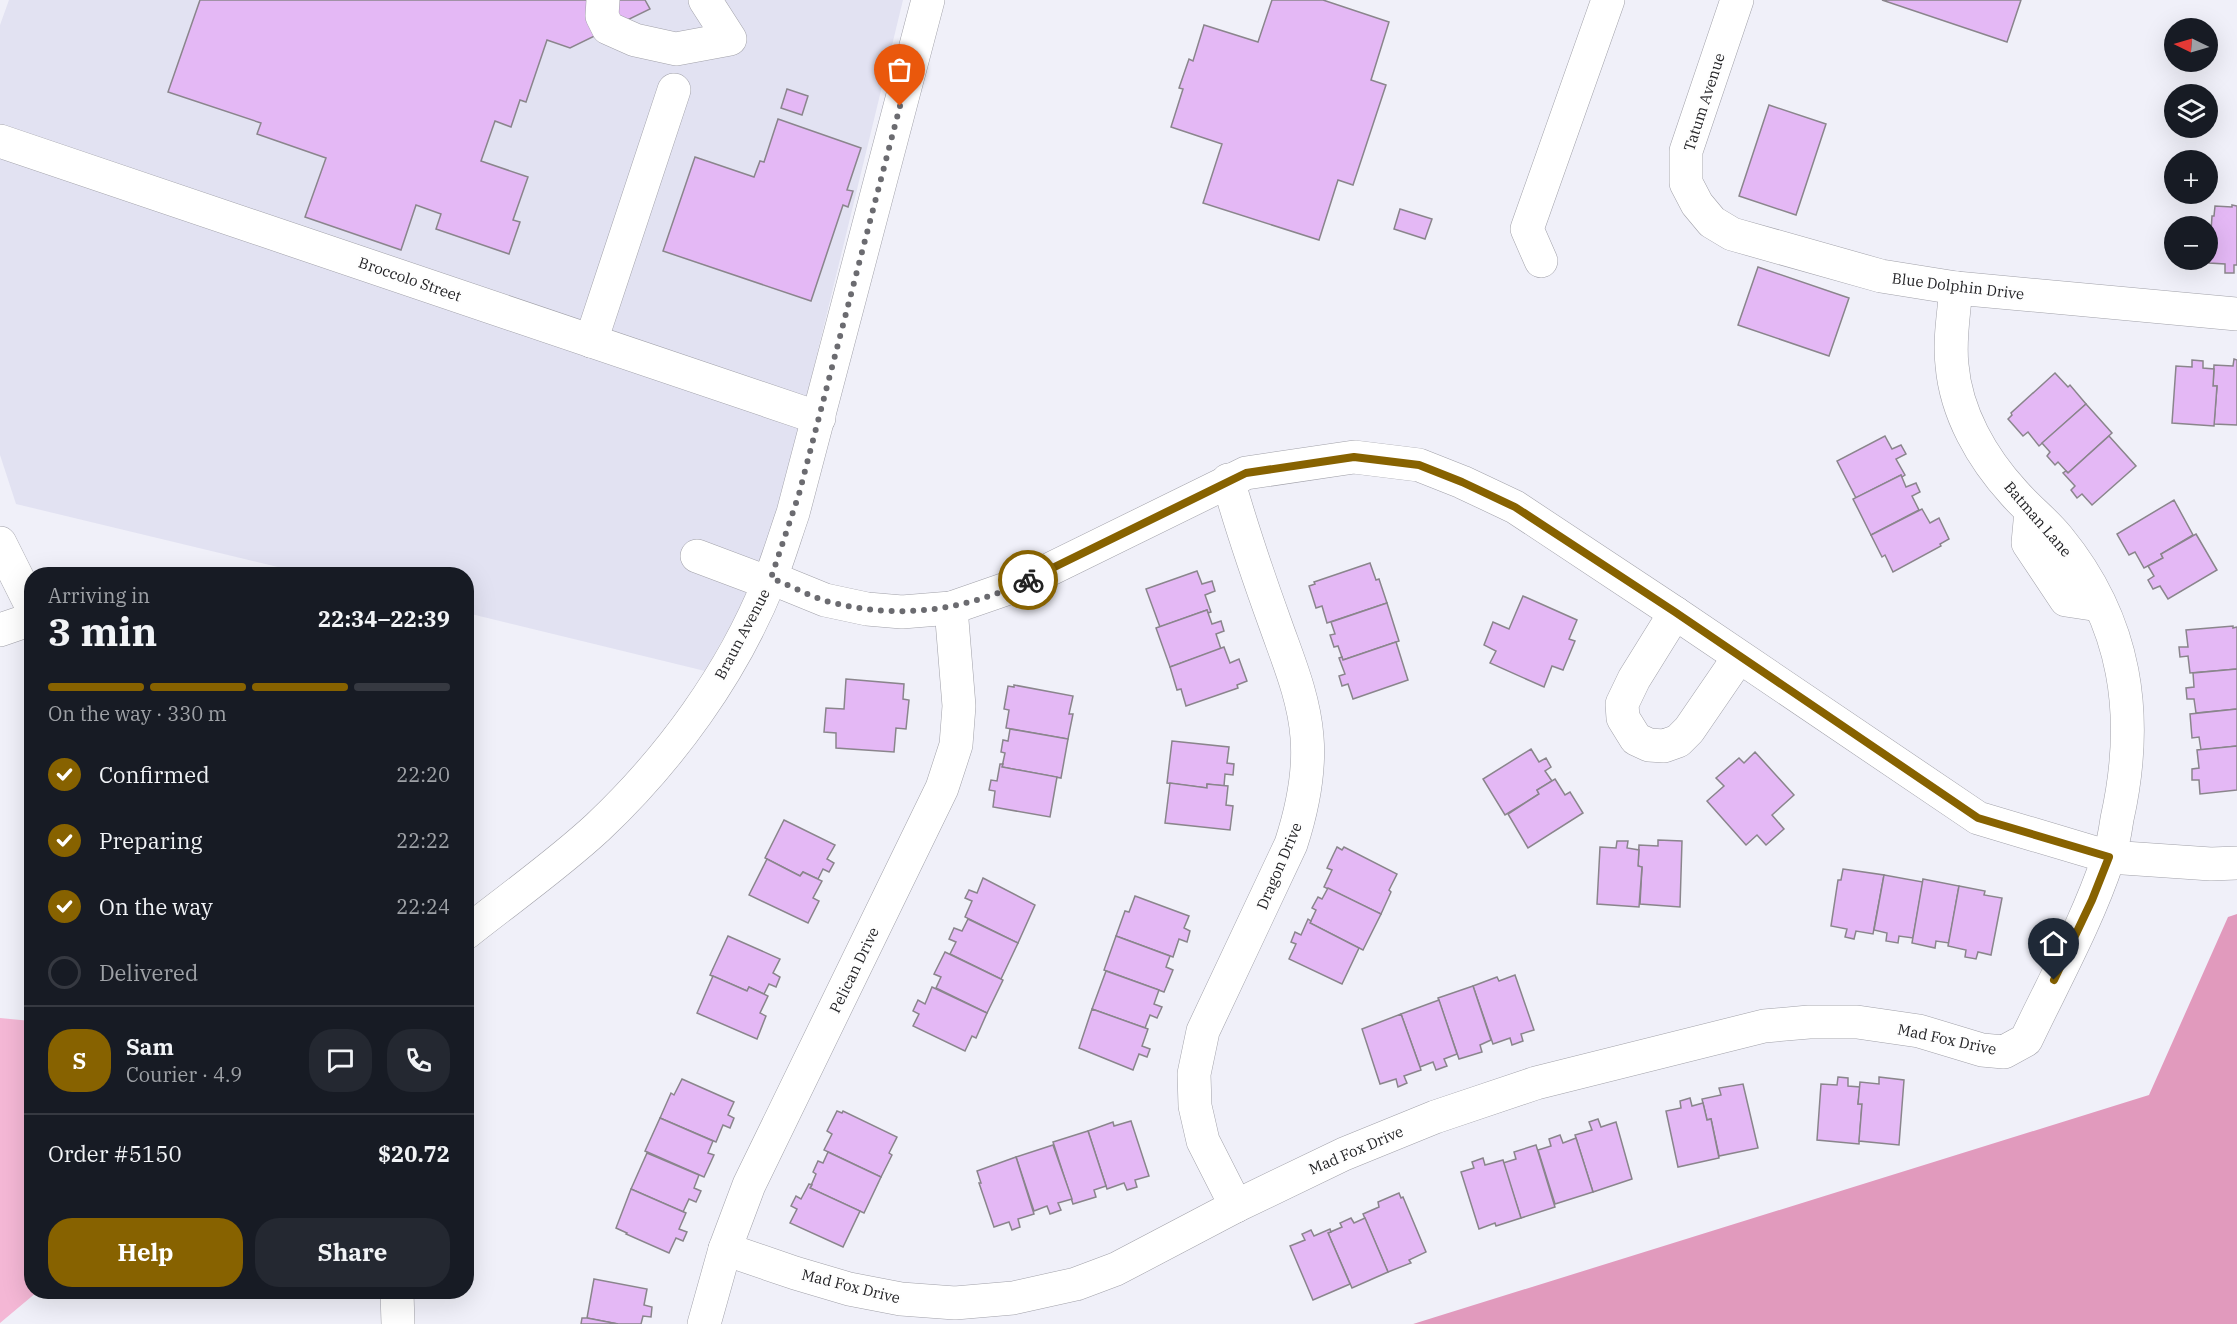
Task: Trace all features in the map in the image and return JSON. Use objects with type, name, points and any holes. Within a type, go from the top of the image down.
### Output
[{"type":"street","points":[[603,0],[602,16],[608,28],[635,40],[676,50],[730,39],[705,0]]},
{"type":"street","name":"Braun Avenue","points":[[474,927],[597,827],[645,777],[698,712],[741,642],[770,580],[793,513],[928,0]]},
{"type":"street","points":[[1541,261],[1527,229],[1608,0]]},
{"type":"street","name":"Tatum Avenue","points":[[1697,204],[1686,183],[1686,151],[1737,0]]},
{"type":"street","points":[[591,341],[674,90]]},
{"type":"street","name":"Broccolo Street","points":[[0,141],[819,418]]},
{"type":"street","name":"Blue Dolphin Drive","points":[[1697,204],[1712,222],[1732,234],[1873,274],[1956,288],[2237,314]]},
{"type":"street","name":"Batman Lane","points":[[1956,288],[1952,365],[1957,394],[1969,426],[1988,461],[2014,493],[2058,538],[2086,579],[2108,624],[2121,662],[2128,702],[2129,743],[2126,782],[2109,857],[2092,900],[2026,1040],[2004,1052]]},
{"type":"street","points":[[697,556],[825,600],[867,609],[902,612],[951,608],[1020,584],[1246,473],[1354,457],[1419,465],[1515,507],[1675,612],[1978,818],[2109,857],[2211,864],[2237,863]]},
{"type":"street","name":"Dragon Drive","points":[[1228,480],[1241,528],[1299,690],[1307,737],[1301,812],[1291,844],[1203,1031],[1194,1074],[1195,1106],[1203,1141],[1236,1206]]},
{"type":"street","points":[[0,543],[24,591]]},
{"type":"street","name":"Pelican Drive","points":[[704,1324],[725,1249],[749,1185],[942,788],[956,745],[959,706],[951,608]]},
{"type":"street","points":[[1675,612],[1634,679],[1622,704],[1623,718],[1636,740],[1649,745],[1664,746],[1678,741],[1689,730],[1739,657]]},
{"type":"street","points":[[0,630],[24,622]]},
{"type":"street","name":"Mad Fox Drive","points":[[725,1249],[827,1282],[901,1299],[955,1303],[1013,1298],[1076,1284],[1116,1269],[1236,1206],[1344,1154],[1435,1117],[1536,1083],[1764,1026],[1809,1022],[1857,1022],[1919,1031],[1982,1050],[2004,1052]]},
{"type":"street","points":[[397,1299],[398,1324]]},
{"type":"shaded area","points":[[9,0],[903,0],[777,519],[742,605],[705,671],[474,615],[474,567],[278,567],[16,504],[0,455],[0,25]]},
{"type":"shaded area","points":[[2237,914],[2237,1324],[1413,1324],[2149,1095],[2228,917]]},
{"type":"shaded area","points":[[0,1018],[24,1020],[24,1299],[29,1299],[0,1323]]},
{"type":"building","points":[[200,0],[645,0],[650,9],[570,48],[547,40],[526,102],[520,100],[511,127],[495,121],[481,161],[528,177],[513,220],[520,222],[509,254],[436,229],[441,214],[416,205],[401,250],[305,217],[326,158],[257,134],[261,123],[168,92]]},
{"type":"building","points":[[1272,0],[1323,0],[1389,22],[1371,80],[1386,85],[1353,185],[1338,180],[1319,240],[1203,203],[1222,144],[1171,127],[1183,89],[1179,88],[1189,59],[1193,61],[1204,25],[1258,42]]},
{"type":"building","points":[[1882,0],[2021,0],[2007,42]]},
{"type":"building","points":[[787,89],[808,96],[802,115],[781,108]]},
{"type":"building","points":[[1769,105],[1826,124],[1796,215],[1739,196]]},
{"type":"building","points":[[778,119],[861,148],[847,190],[853,191],[848,207],[843,205],[811,301],[663,251],[695,157],[754,177],[760,161],[764,162]]},
{"type":"building","points":[[2232,205],[2237,206],[2237,265],[2234,265],[2234,273],[2225,273],[2225,264],[2218,264],[2218,216],[2214,216],[2215,206],[2232,207]]},
{"type":"building","points":[[1400,209],[1432,219],[1425,239],[1394,229]]},
{"type":"building","points":[[1758,267],[1849,298],[1829,356],[1738,325]]},
{"type":"building","points":[[2234,359],[2237,360],[2237,425],[2214,424],[2217,386],[2213,386],[2214,365],[2233,366]]},
{"type":"building","points":[[2192,360],[2203,361],[2203,368],[2214,369],[2213,386],[2217,386],[2214,426],[2172,423],[2176,366],[2192,367]]},
{"type":"building","points":[[2055,373],[2068,387],[2070,385],[2086,404],[2039,446],[2028,432],[2023,436],[2008,419],[2011,413]]},
{"type":"building","points":[[2086,404],[2112,433],[2068,473],[2058,462],[2055,465],[2047,456],[2050,452],[2042,443]]},
{"type":"building","points":[[1885,436],[1892,449],[1901,445],[1906,454],[1896,459],[1905,475],[1856,498],[1837,461]]},
{"type":"building","points":[[2109,436],[2136,466],[2092,505],[2082,494],[2077,498],[2071,490],[2075,486],[2063,473],[2066,471],[2068,473]]},
{"type":"building","points":[[1901,475],[1906,487],[1916,483],[1920,492],[1912,496],[1919,510],[1871,535],[1853,499]]},
{"type":"building","points":[[2174,500],[2193,535],[2161,554],[2163,558],[2144,568],[2135,552],[2129,555],[2117,534]]},
{"type":"building","points":[[1922,509],[1930,523],[1939,518],[1949,539],[1940,544],[1941,546],[1893,572],[1885,555],[1882,557],[1871,535]]},
{"type":"building","points":[[2196,534],[2217,570],[2168,599],[2160,586],[2153,589],[2148,580],[2154,576],[2148,566],[2163,558],[2161,554]]},
{"type":"building","points":[[1370,563],[1376,580],[1379,579],[1387,603],[1327,623],[1322,606],[1316,608],[1309,586],[1315,584],[1314,582]]},
{"type":"building","points":[[1197,571],[1202,584],[1212,581],[1215,591],[1205,595],[1211,612],[1208,613],[1207,610],[1160,627],[1146,589]]},
{"type":"building","points":[[1523,596],[1577,620],[1569,639],[1575,641],[1563,670],[1552,666],[1544,687],[1490,663],[1496,651],[1484,645],[1493,622],[1509,629]]},
{"type":"building","points":[[1387,603],[1399,641],[1343,660],[1338,646],[1334,647],[1330,635],[1335,634],[1331,622]]},
{"type":"building","points":[[1207,610],[1212,624],[1221,621],[1224,631],[1216,634],[1221,649],[1170,667],[1156,628]]},
{"type":"building","points":[[2233,626],[2233,628],[2237,627],[2237,669],[2190,673],[2188,656],[2180,657],[2179,647],[2188,647],[2186,630]]},
{"type":"building","points":[[1396,642],[1408,680],[1353,699],[1348,684],[1342,686],[1339,676],[1345,674],[1339,658],[1342,657],[1343,660]]},
{"type":"building","points":[[1224,647],[1230,663],[1239,659],[1247,681],[1237,685],[1238,688],[1186,706],[1181,689],[1177,690],[1170,667]]},
{"type":"building","points":[[2237,669],[2237,709],[2196,713],[2194,699],[2187,699],[2186,688],[2194,687],[2193,673]]},
{"type":"building","points":[[846,679],[904,684],[903,699],[909,700],[906,729],[896,728],[894,752],[836,748],[836,733],[824,732],[826,708],[844,709]]},
{"type":"building","points":[[1014,685],[1073,696],[1069,714],[1073,714],[1068,739],[1006,728],[1009,710],[1004,709],[1008,686],[1014,687]]},
{"type":"building","points":[[2237,709],[2237,746],[2201,750],[2199,737],[2192,738],[2190,714]]},
{"type":"building","points":[[1010,729],[1068,739],[1061,778],[1002,767],[1005,753],[1001,752],[1003,740],[1008,741]]},
{"type":"building","points":[[1172,741],[1229,747],[1227,763],[1234,764],[1233,775],[1225,774],[1224,786],[1207,784],[1207,788],[1167,783]]},
{"type":"building","points":[[2237,746],[2237,790],[2200,794],[2199,780],[2192,780],[2192,769],[2199,768],[2197,750]]},
{"type":"building","points":[[1531,749],[1539,762],[1546,758],[1551,767],[1545,771],[1552,781],[1537,790],[1539,794],[1505,815],[1483,779]]},
{"type":"building","points":[[1755,752],[1794,795],[1772,815],[1784,829],[1766,845],[1757,835],[1746,845],[1707,801],[1724,786],[1716,778],[1739,758],[1744,763]]},
{"type":"building","points":[[1000,764],[1003,764],[1002,767],[1057,777],[1050,817],[993,807],[995,791],[989,790],[991,780],[997,781]]},
{"type":"building","points":[[1555,779],[1565,795],[1570,792],[1583,813],[1528,848],[1508,814],[1539,794],[1537,790]]},
{"type":"building","points":[[1170,783],[1207,788],[1207,784],[1228,786],[1226,805],[1233,806],[1230,830],[1165,823]]},
{"type":"building","points":[[784,820],[835,845],[827,859],[834,863],[829,872],[823,869],[818,879],[803,872],[800,876],[765,858]]},
{"type":"building","points":[[1658,840],[1682,841],[1680,907],[1640,904],[1642,867],[1638,866],[1639,845],[1658,846]]},
{"type":"building","points":[[1617,841],[1628,841],[1627,848],[1639,850],[1638,866],[1642,867],[1639,907],[1597,904],[1600,847],[1616,848]]},
{"type":"building","points":[[1337,847],[1342,850],[1344,847],[1397,874],[1381,914],[1324,887],[1332,870],[1327,868]]},
{"type":"building","points":[[767,859],[800,876],[803,872],[822,881],[813,898],[819,901],[808,923],[749,895]]},
{"type":"building","points":[[1843,869],[1884,875],[1873,934],[1856,931],[1854,939],[1845,937],[1847,929],[1831,926],[1838,880],[1841,880]]},
{"type":"building","points":[[1884,875],[1923,882],[1913,938],[1899,936],[1898,943],[1886,941],[1887,933],[1874,930]]},
{"type":"building","points":[[983,878],[1035,905],[1018,943],[965,917],[972,901],[965,898],[969,890],[977,893]]},
{"type":"building","points":[[1923,879],[1959,886],[1949,943],[1936,941],[1935,948],[1912,943]]},
{"type":"building","points":[[1959,886],[1985,891],[1984,895],[2002,898],[1991,955],[1978,952],[1976,959],[1965,957],[1966,950],[1948,946]]},
{"type":"building","points":[[1328,888],[1381,914],[1363,950],[1310,923],[1316,910],[1312,908],[1318,897],[1322,899]]},
{"type":"building","points":[[1135,896],[1189,916],[1184,928],[1190,931],[1187,942],[1179,939],[1173,957],[1116,936],[1125,911],[1129,912]]},
{"type":"building","points":[[968,919],[1018,943],[1001,979],[950,954],[956,942],[949,939],[954,928],[962,931]]},
{"type":"building","points":[[1308,919],[1310,923],[1359,948],[1342,984],[1289,959],[1296,944],[1291,942],[1295,932],[1301,935]]},
{"type":"building","points":[[728,936],[780,959],[773,973],[780,977],[776,987],[769,984],[764,994],[749,987],[747,991],[710,975]]},
{"type":"building","points":[[1116,936],[1170,956],[1166,967],[1173,970],[1164,992],[1104,970]]},
{"type":"building","points":[[945,952],[1003,980],[987,1013],[936,988],[941,977],[934,974]]},
{"type":"building","points":[[1106,971],[1159,990],[1154,1004],[1162,1007],[1157,1018],[1150,1015],[1145,1028],[1092,1009]]},
{"type":"building","points":[[1515,975],[1534,1030],[1521,1034],[1523,1041],[1512,1045],[1510,1038],[1493,1044],[1473,986],[1497,977],[1499,981]]},
{"type":"building","points":[[713,976],[747,991],[749,987],[768,996],[760,1013],[766,1016],[757,1039],[697,1013]]},
{"type":"building","points":[[1473,986],[1491,1040],[1480,1045],[1482,1052],[1459,1059],[1438,998]]},
{"type":"building","points":[[932,987],[987,1013],[976,1038],[972,1036],[965,1051],[913,1026],[919,1014],[913,1011],[918,1000],[925,1004]]},
{"type":"building","points":[[1439,1000],[1457,1054],[1444,1059],[1447,1066],[1436,1070],[1433,1062],[1420,1067],[1401,1014]]},
{"type":"building","points":[[1092,1009],[1148,1029],[1142,1046],[1150,1049],[1147,1057],[1139,1054],[1133,1070],[1079,1048]]},
{"type":"building","points":[[1401,1014],[1421,1070],[1404,1076],[1407,1083],[1398,1087],[1396,1079],[1380,1084],[1362,1029]]},
{"type":"building","points":[[1838,1077],[1848,1078],[1848,1086],[1860,1087],[1858,1104],[1862,1104],[1859,1144],[1817,1140],[1821,1084],[1837,1085]]},
{"type":"building","points":[[1879,1077],[1904,1080],[1899,1145],[1859,1141],[1862,1104],[1858,1104],[1860,1082],[1879,1084]]},
{"type":"building","points":[[682,1079],[734,1102],[728,1115],[734,1118],[730,1128],[723,1125],[716,1142],[660,1118],[671,1093],[674,1095]]},
{"type":"building","points":[[1743,1084],[1758,1148],[1719,1156],[1711,1119],[1707,1120],[1702,1099],[1721,1095],[1719,1088]]},
{"type":"building","points":[[1690,1098],[1692,1106],[1703,1103],[1707,1120],[1711,1119],[1719,1158],[1678,1167],[1666,1111],[1681,1108],[1680,1101]]},
{"type":"building","points":[[837,1111],[842,1113],[843,1111],[897,1137],[889,1153],[892,1155],[881,1177],[824,1150],[832,1134],[827,1131]]},
{"type":"building","points":[[660,1118],[713,1141],[708,1153],[714,1155],[704,1177],[645,1151]]},
{"type":"building","points":[[1598,1119],[1601,1127],[1616,1122],[1632,1179],[1593,1192],[1575,1135],[1592,1130],[1589,1122]]},
{"type":"building","points":[[1131,1121],[1149,1176],[1135,1180],[1137,1187],[1127,1190],[1124,1183],[1107,1189],[1088,1131],[1113,1122],[1114,1126]]},
{"type":"building","points":[[1088,1131],[1106,1186],[1094,1190],[1096,1197],[1073,1204],[1053,1142]]},
{"type":"building","points":[[1560,1135],[1563,1143],[1576,1138],[1593,1192],[1555,1204],[1538,1150],[1551,1146],[1549,1139]]},
{"type":"building","points":[[1053,1145],[1072,1199],[1058,1203],[1061,1210],[1050,1214],[1047,1206],[1034,1211],[1016,1157]]},
{"type":"building","points":[[1536,1145],[1555,1207],[1521,1218],[1503,1163],[1516,1159],[1514,1152]]},
{"type":"building","points":[[828,1152],[881,1177],[864,1213],[810,1188],[818,1161],[823,1163]]},
{"type":"building","points":[[647,1153],[699,1175],[694,1188],[701,1191],[696,1202],[689,1199],[683,1212],[631,1189]]},
{"type":"building","points":[[1016,1157],[1034,1214],[1018,1219],[1020,1227],[1012,1230],[1009,1222],[994,1227],[977,1171]]},
{"type":"building","points":[[1483,1158],[1485,1165],[1503,1160],[1521,1218],[1479,1229],[1461,1172],[1474,1168],[1472,1162]]},
{"type":"building","points":[[809,1184],[812,1185],[810,1188],[860,1211],[843,1247],[790,1223],[797,1209],[791,1206],[796,1196],[801,1199]]},
{"type":"building","points":[[631,1189],[686,1213],[679,1229],[687,1232],[683,1241],[676,1238],[669,1253],[616,1228]]},
{"type":"building","points":[[1399,1193],[1401,1198],[1403,1197],[1426,1252],[1409,1260],[1411,1263],[1388,1272],[1363,1214],[1379,1207],[1378,1202]]},
{"type":"building","points":[[1351,1218],[1354,1223],[1365,1218],[1388,1272],[1352,1288],[1328,1233],[1342,1227],[1340,1223]]},
{"type":"building","points":[[1330,1229],[1331,1232],[1328,1233],[1350,1284],[1313,1300],[1290,1246],[1305,1240],[1302,1234],[1311,1230],[1314,1236]]},
{"type":"building","points":[[594,1279],[647,1289],[644,1305],[652,1307],[651,1317],[643,1316],[641,1324],[618,1324],[587,1318]]},
{"type":"building","points":[[582,1318],[587,1318],[618,1324],[581,1324]]},
{"type":"way so far","points":[[900,106],[799,494],[771,578],[825,600],[867,609],[902,612],[951,608],[1028,580]]},
{"type":"route","points":[[1028,580],[1246,473],[1354,457],[1419,465],[1515,507],[1675,612],[1978,818],[2109,857],[2092,900],[2054,980]]}]
